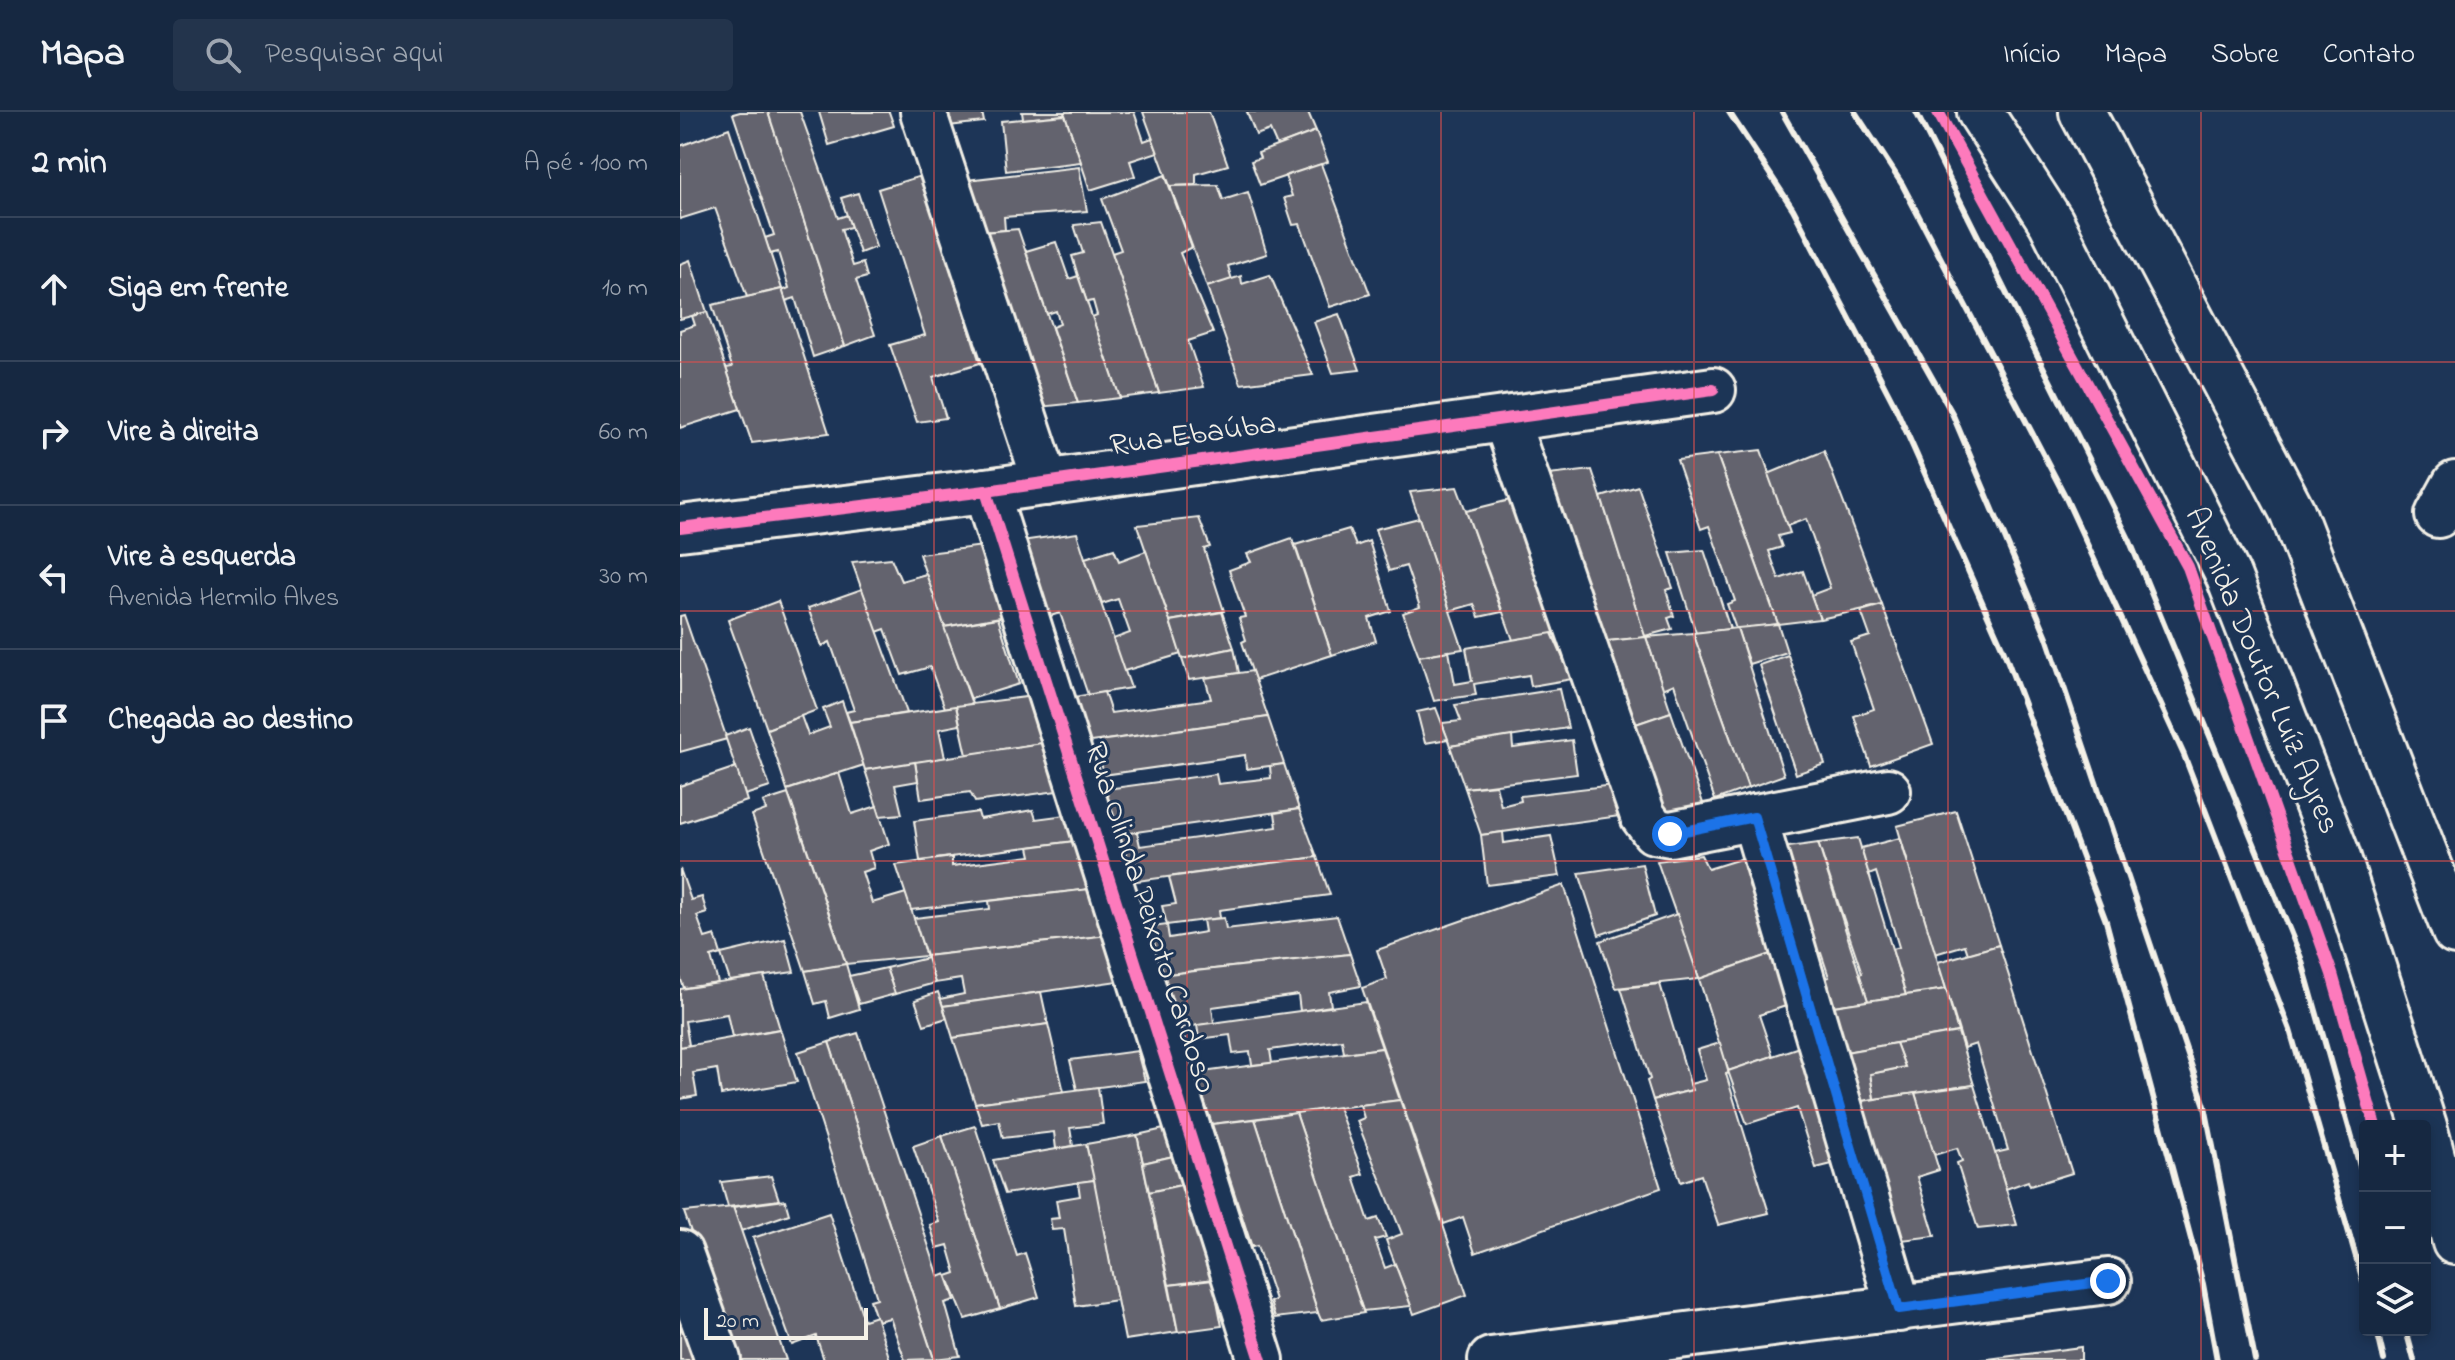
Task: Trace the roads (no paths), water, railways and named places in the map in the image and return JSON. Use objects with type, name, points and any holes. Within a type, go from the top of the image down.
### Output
[{"type":"main road","points":[[923,112],[1046,483]]},
{"type":"main road","name":"Avenida Doutor Luíz Ayres","points":[[1980,112],[2051,222],[2228,575],[2336,852],[2421,1120]]},
{"type":"main road","points":[[2082,112],[2292,511],[2455,932]]},
{"type":"main road","name":"Rua Ebaúba","points":[[680,528],[1046,483],[1713,390]]},
{"type":"main road","points":[[1506,420],[1643,816],[1654,831],[1670,834],[1888,791]]},
{"type":"main road","name":"Rua Olinda Peixoto Cardoso","points":[[986,491],[1261,1360]]},
{"type":"main road","points":[[1754,817],[1899,1309]]},
{"type":"main road","name":"Avenida Doutor Luíz Ayres","points":[[2431,1154],[2455,1242]]},
{"type":"main road","points":[[680,1253],[718,1360]]},
{"type":"main road","points":[[1491,1360],[2108,1281]]},
{"type":"railway","points":[[1729,112],[1793,209],[1894,404],[2003,649],[2106,921],[2203,1284],[2217,1360]]},
{"type":"railway","points":[[1782,112],[1952,413],[2047,637],[2205,1106],[2255,1360]]},
{"type":"railway","points":[[1855,112],[1902,184],[2064,494],[2184,755],[2290,1030],[2359,1267]]},
{"type":"railway","points":[[1916,112],[2129,539],[2301,958],[2359,1163]]},
{"type":"railway","points":[[2378,1336],[2384,1360]]},
{"type":"railway","points":[[2408,1336],[2414,1360]]}]
